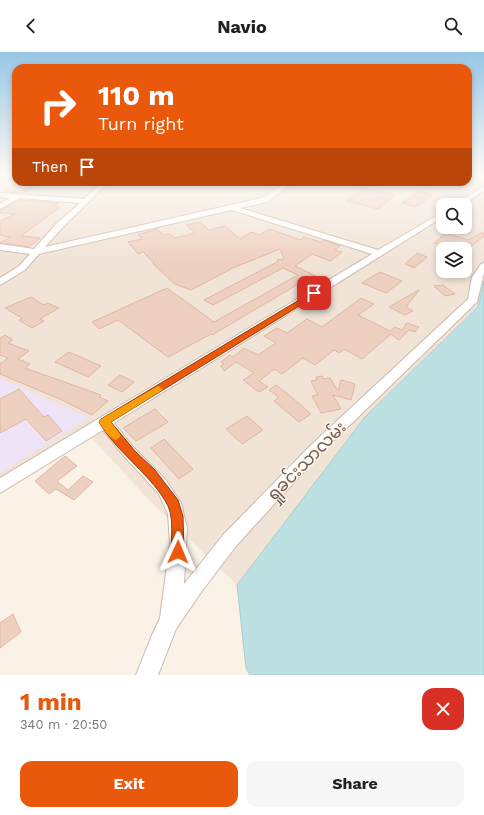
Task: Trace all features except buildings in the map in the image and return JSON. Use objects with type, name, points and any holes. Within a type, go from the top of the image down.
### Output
[{"type":"street","points":[[0,282],[22,268],[59,226],[82,204]]},
{"type":"street","points":[[0,247],[36,252],[249,204]]},
{"type":"street","points":[[234,208],[379,253]]},
{"type":"street","points":[[0,486],[436,218]]},
{"type":"street","name":"ရှုခင်းသာလမ်း","points":[[147,675],[159,642],[170,622],[215,558],[270,497],[322,443],[473,300],[476,277],[484,266]]},
{"type":"street","points":[[105,422],[131,454],[154,478],[174,504],[178,523],[178,552],[170,622]]},
{"type":"shaded area","points":[[0,204],[436,204],[436,234],[472,234],[472,204],[484,204],[484,281],[478,307],[365,417],[237,585],[149,500],[91,437],[0,493]]},
{"type":"shaded area","points":[[0,378],[89,418],[0,473]]},
{"type":"water","points":[[484,281],[484,675],[250,675],[246,668],[237,585],[365,417],[478,307]]},
{"type":"slow traffic","points":[[116,436],[105,422],[158,389]]},
{"type":"route","points":[[178,552],[177,516],[174,504],[151,474],[131,454],[105,422],[314,293]]}]
